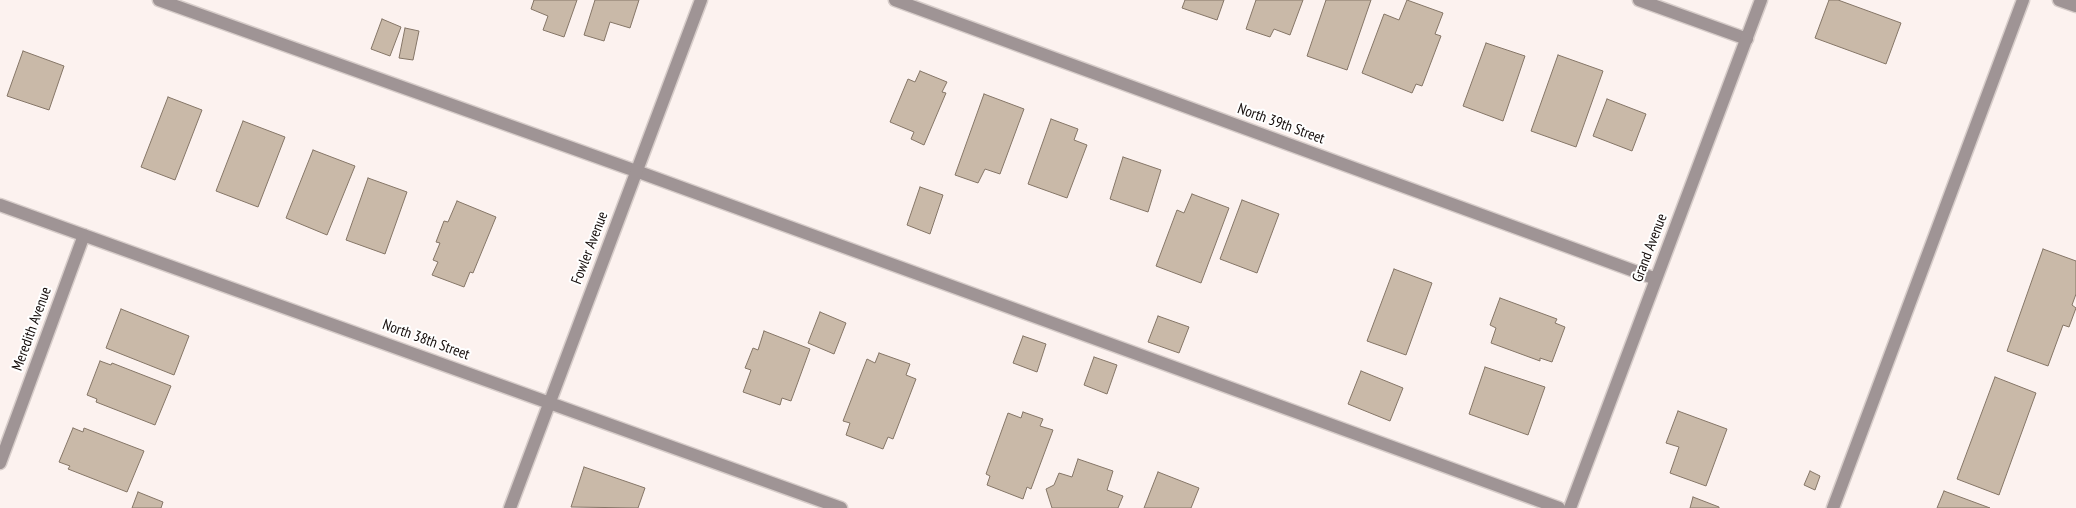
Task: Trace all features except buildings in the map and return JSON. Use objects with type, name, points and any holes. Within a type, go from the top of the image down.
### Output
[{"type":"street","points":[[159,0],[636,171],[1559,508]]},
{"type":"street","name":"Fowler Avenue","points":[[510,508],[701,0]]},
{"type":"street","name":"North 39th Street","points":[[894,0],[1656,279]]},
{"type":"street","points":[[1639,0],[1746,39]]},
{"type":"street","name":"Grand Avenue","points":[[1570,508],[1761,0]]},
{"type":"street","points":[[1833,508],[2023,0]]},
{"type":"street","points":[[2059,0],[2076,6]]},
{"type":"street","name":"North 38th Street","points":[[0,205],[841,508]]},
{"type":"street","name":"Meredith Avenue","points":[[0,463],[84,235]]}]
